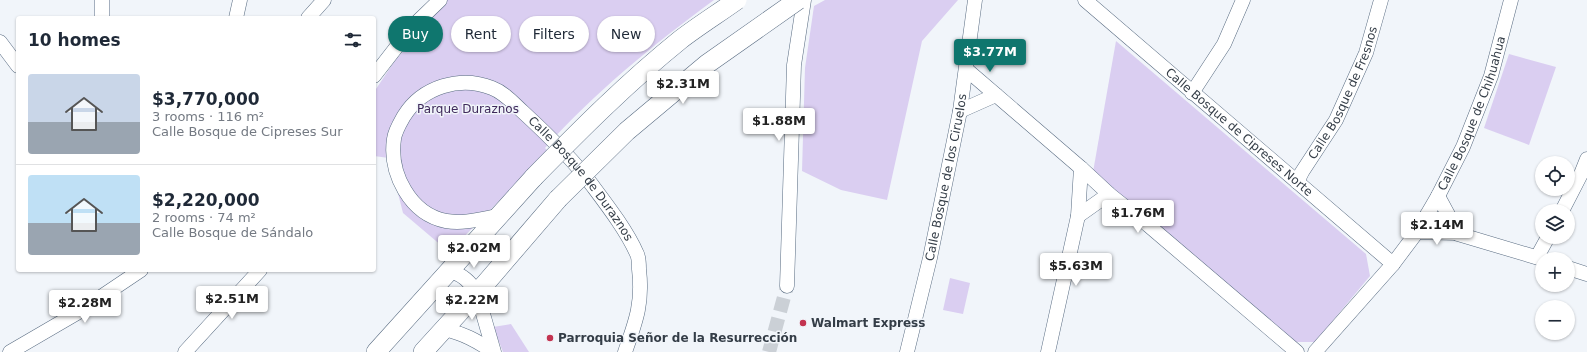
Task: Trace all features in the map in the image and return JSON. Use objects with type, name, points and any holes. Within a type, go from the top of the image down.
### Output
[{"type":"main road","points":[[376,352],[498,216],[578,131],[642,72],[682,39],[738,0]]},
{"type":"main road","points":[[423,352],[558,199],[627,131],[707,64],[798,0]]},
{"type":"street","points":[[102,0],[102,16]]},
{"type":"street","points":[[236,16],[240,0]]},
{"type":"street","points":[[310,16],[324,0]]},
{"type":"street","points":[[376,73],[412,28],[440,0]]},
{"type":"street","points":[[787,286],[794,65],[804,0]]},
{"type":"street","name":"Calle Bosque de los Ciruelos","points":[[907,352],[930,258],[960,111],[967,70],[975,0]]},
{"type":"street","points":[[1192,93],[1224,44],[1243,0]]},
{"type":"street","name":"Calle Bosque de Fresnos","points":[[1297,182],[1336,120],[1366,53],[1380,0]]},
{"type":"street","name":"Calle Bosque de Chihuahua","points":[[1315,352],[1393,264],[1417,232],[1438,196],[1463,147],[1491,76],[1511,0]]},
{"type":"street","name":"Calle Bosque de Cipreses Norte","points":[[1089,1],[1192,93],[1393,264]]},
{"type":"street","points":[[0,42],[16,63]]},
{"type":"street","points":[[967,70],[1109,194],[1148,225],[1297,352]]},
{"type":"street","name":"Calle Bosque de Duraznos","points":[[498,216],[465,221],[445,220],[430,214],[417,206],[410,198],[399,180],[395,162],[394,139],[397,130],[410,108],[429,92],[448,84],[459,83],[481,84],[502,92],[569,156],[588,180],[611,211],[638,255],[641,286],[638,316],[625,352]]},
{"type":"street","points":[[960,111],[996,95]]},
{"type":"street","points":[[1566,204],[1582,174],[1587,159]]},
{"type":"street","points":[[1048,352],[1078,216],[1081,168]]},
{"type":"street","points":[[1078,216],[1109,194]]},
{"type":"street","points":[[1438,196],[1458,234]]},
{"type":"street","points":[[1427,215],[1458,234]]},
{"type":"street","points":[[1417,232],[1458,234],[1535,257]]},
{"type":"street","points":[[449,270],[462,276],[472,284],[477,292],[494,352]]},
{"type":"street","points":[[1575,270],[1587,274]]},
{"type":"street","points":[[10,352],[106,295],[138,272]]},
{"type":"street","points":[[185,352],[258,272]]},
{"type":"street","points":[[444,329],[461,333],[494,352]]},
{"type":"green space","name":"Parque Duraznos","points":[[447,0],[714,0],[655,45],[655,16],[597,16],[597,52],[646,52],[584,107],[564,127],[545,148],[548,151],[449,252],[403,213],[389,158],[376,156],[376,89],[403,52],[443,52],[443,16],[433,16]]},
{"type":"green space","points":[[825,0],[958,0],[922,41],[887,200],[841,190],[802,171],[805,68],[814,6]]},
{"type":"green space","points":[[1116,41],[1366,254],[1370,276],[1315,342],[1291,342],[1093,172]]},
{"type":"green space","points":[[1509,54],[1556,67],[1529,145],[1484,128]]},
{"type":"green space","points":[[950,278],[970,283],[963,314],[943,310]]},
{"type":"green space","points":[[511,324],[529,352],[503,352],[493,327]]},
{"type":"tunnel","points":[[769,352],[787,286]]},
{"type":"place","name":"Walmart Express","points":[[803,323]]},
{"type":"place","name":"Parroquia Señor de la Resurrección","points":[[550,338]]}]
